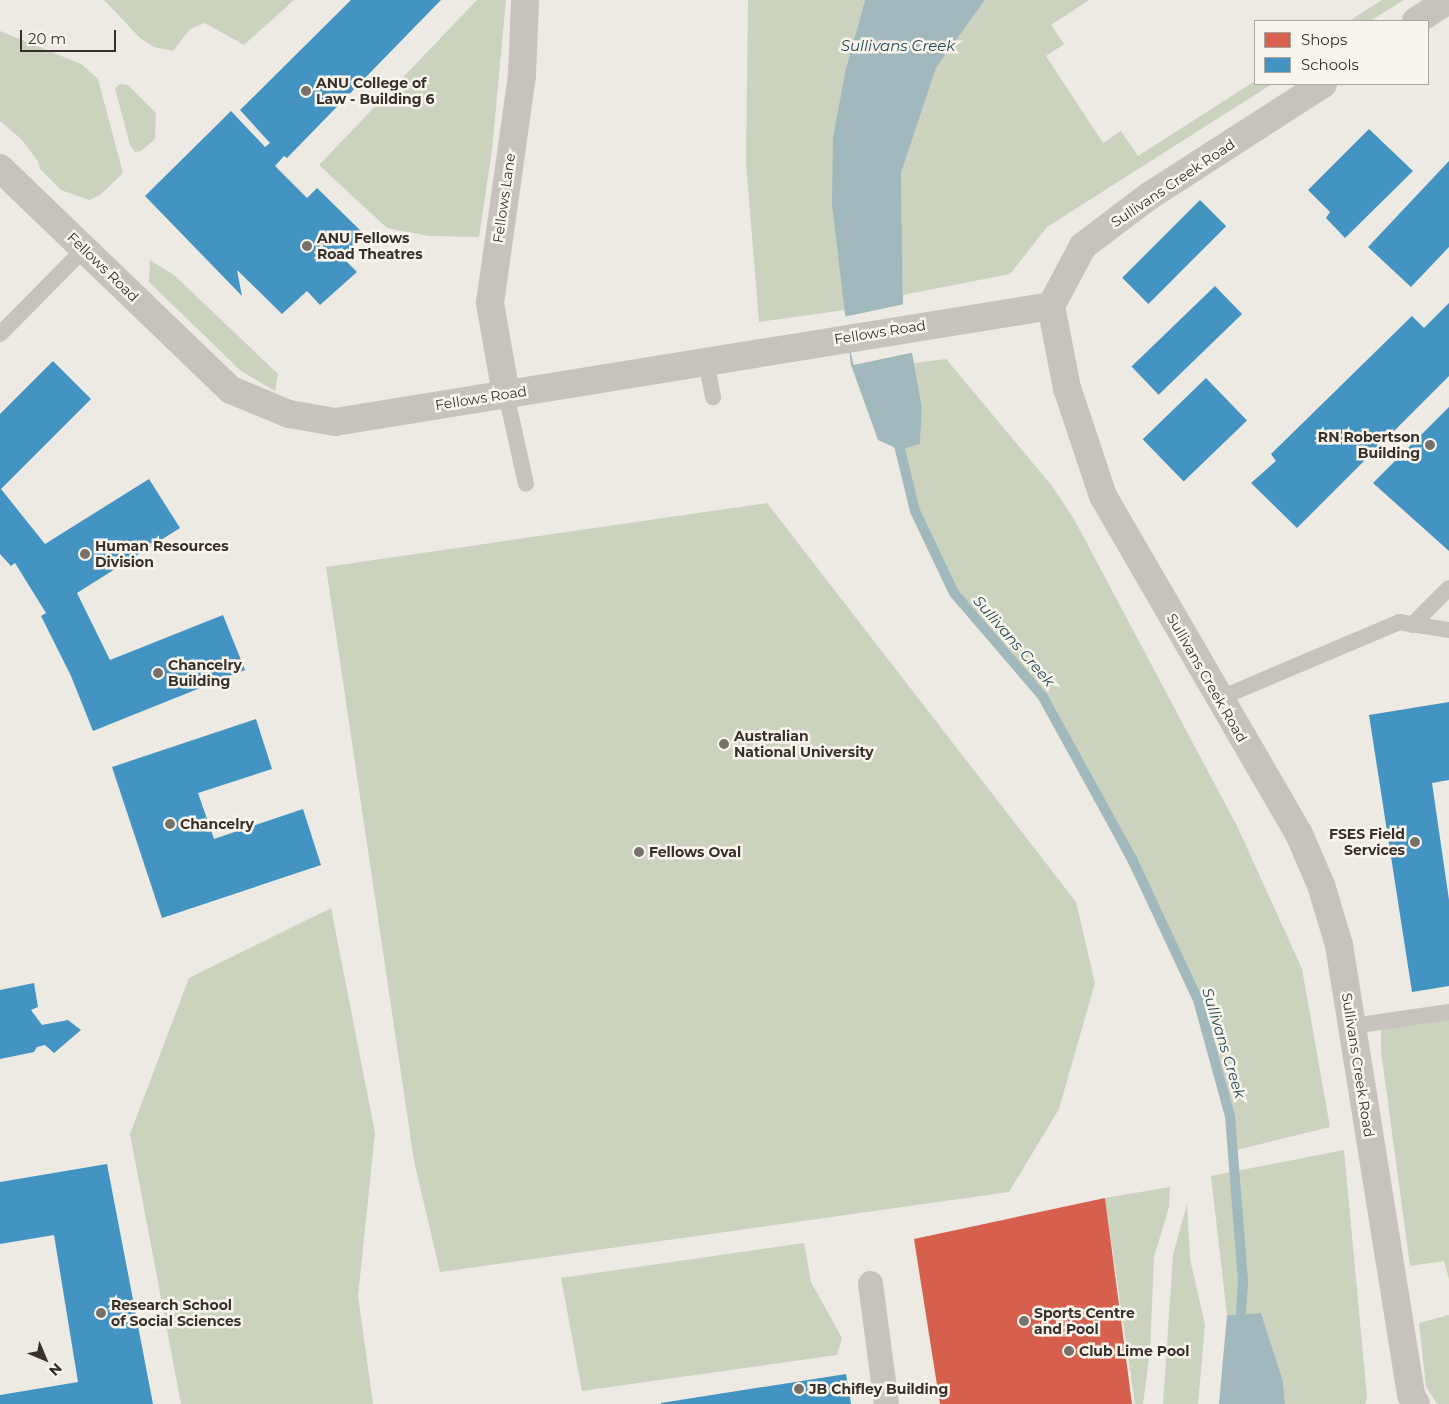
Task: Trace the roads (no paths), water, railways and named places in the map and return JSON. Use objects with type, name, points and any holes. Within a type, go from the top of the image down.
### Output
[{"type":"street","name":"Fellows Lane","points":[[506,394],[490,303],[522,75],[525,0]]},
{"type":"street","points":[[1418,20],[1448,0]]},
{"type":"street","name":"Sullivans Creek Road","points":[[1320,85],[1148,196],[1083,246],[1051,306],[1067,388],[1103,496],[1218,698],[1299,834],[1321,885],[1339,945],[1411,1395],[1416,1404]]},
{"type":"street","name":"Fellows Road","points":[[0,168],[231,390],[289,414],[335,422],[829,340],[1051,306]]},
{"type":"street","points":[[870,1283],[886,1404]]},
{"type":"lane","points":[[0,334],[84,249]]},
{"type":"lane","points":[[706,361],[713,397]]},
{"type":"lane","points":[[506,394],[526,484]]},
{"type":"lane","points":[[1412,625],[1449,588]]},
{"type":"lane","points":[[1218,698],[1399,622],[1449,630]]},
{"type":"lane","points":[[1352,1026],[1449,1012]]},
{"type":"water","name":"Sullivans Creek","points":[[865,0],[985,0],[936,68],[901,173],[903,304],[922,407],[920,444],[900,450],[878,440],[851,365],[832,204],[833,137],[845,72]]},
{"type":"water","points":[[1261,1313],[1283,1381],[1285,1404],[1219,1404],[1227,1315]]},
{"type":"waterway","name":"Sullivans Creek","points":[[897,437],[915,511],[954,593],[1043,697],[1132,859],[1198,1000],[1230,1116],[1243,1283],[1240,1326]]},
{"type":"place","name":"ANU College of Law - Building 6","points":[[306,91]]},
{"type":"place","name":"ANU Fellows Road Theatres","points":[[307,246]]},
{"type":"place","name":"RN Robertson Building","points":[[1430,445]]},
{"type":"place","name":"Human Resources Division","points":[[85,554]]},
{"type":"place","name":"Chancelry Building","points":[[158,673]]},
{"type":"place","name":"Australian National University","points":[[724,744]]},
{"type":"place","name":"Chancelry","points":[[170,824]]},
{"type":"place","name":"FSES Field Services","points":[[1415,842]]},
{"type":"place","name":"Fellows Oval","points":[[639,852]]},
{"type":"place","name":"Research School of Social Sciences","points":[[101,1313]]},
{"type":"place","name":"Sports Centre and Pool","points":[[1024,1321]]},
{"type":"place","name":"Club Lime Pool","points":[[1069,1351]]},
{"type":"place","name":"JB Chifley Building","points":[[799,1389]]}]
